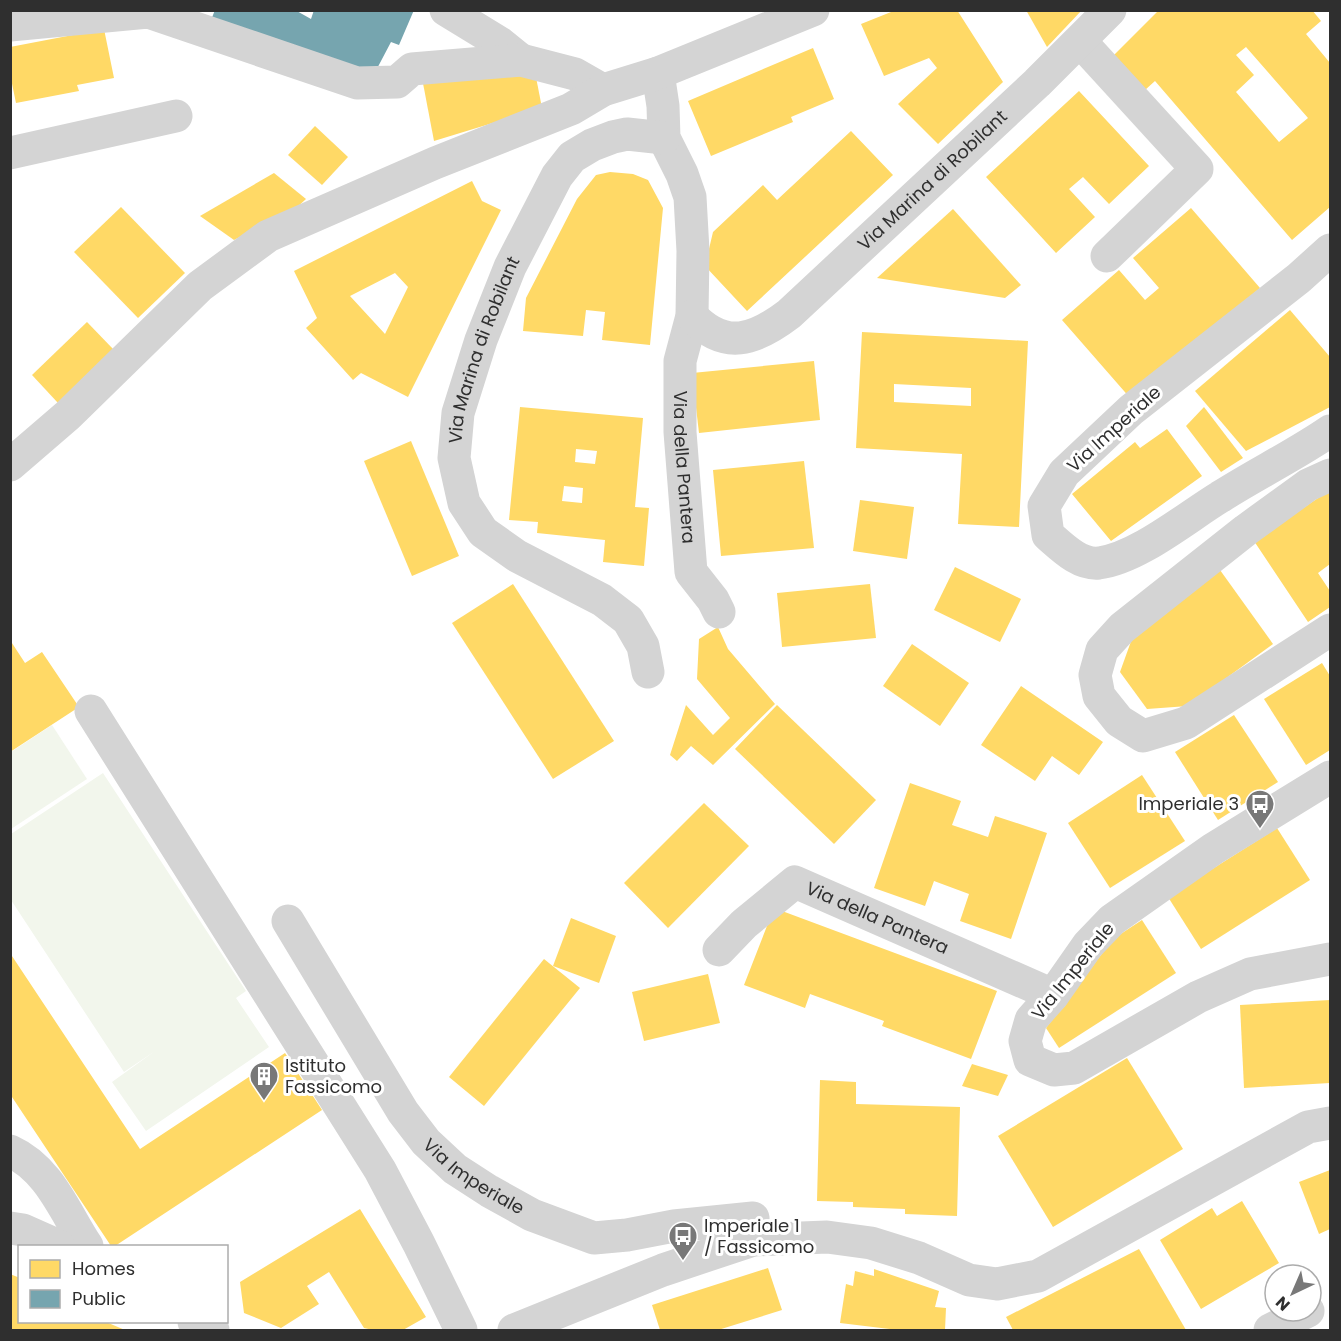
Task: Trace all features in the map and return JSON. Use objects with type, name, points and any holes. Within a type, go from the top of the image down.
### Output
[{"type":"street","points":[[446,10],[501,43],[521,60]]},
{"type":"street","points":[[10,465],[69,416],[200,286],[268,236],[435,164],[572,109],[603,90],[658,73],[813,10]]},
{"type":"street","name":"Via Marina di Robilant","points":[[692,315],[704,329],[720,336],[737,338],[754,336],[776,324],[924,189],[1110,10]]},
{"type":"street","points":[[10,25],[148,12],[357,83],[397,82],[412,69],[521,60],[575,74],[603,90]]},
{"type":"street","points":[[1080,41],[1197,170],[1107,256]]},
{"type":"street","points":[[658,73],[664,138],[682,174],[690,197],[693,251],[692,315]]},
{"type":"street","points":[[10,153],[176,116]]},
{"type":"street","name":"Via Marina di Robilant","points":[[648,672],[643,646],[628,620],[602,600],[517,556],[483,532],[464,503],[454,458],[458,413],[481,340],[510,267],[557,176],[572,158],[592,145],[613,137],[627,134],[664,138]]},
{"type":"street","name":"Via Imperiale","points":[[1330,250],[1299,278],[1131,410],[1064,473],[1044,506],[1048,535],[1075,558],[1098,563],[1134,552],[1330,431]]},
{"type":"street","name":"Via della Pantera","points":[[692,315],[680,361],[680,432],[691,572],[713,600],[719,612]]},
{"type":"street","points":[[1330,475],[1308,485],[1122,628],[1102,650],[1095,675],[1099,696],[1119,721],[1143,736],[1186,723],[1330,630]]},
{"type":"street","points":[[91,711],[380,1170],[461,1330]]},
{"type":"street","name":"Via Imperiale","points":[[1330,777],[1214,849],[1112,920],[1088,945],[1053,995],[1031,1020],[1025,1041],[1030,1060],[1054,1070],[1074,1068],[1198,996],[1250,974],[1330,959]]},
{"type":"street","name":"Via della Pantera","points":[[719,950],[744,924],[795,882],[1053,995]]},
{"type":"street","name":"Via Imperiale","points":[[288,921],[403,1112],[426,1142],[455,1169],[532,1215],[594,1238],[627,1235],[674,1226],[753,1218],[753,1240]]},
{"type":"street","points":[[514,1330],[663,1270],[753,1240],[827,1237],[871,1243],[919,1258],[969,1280],[997,1284],[1038,1276],[1308,1127],[1330,1123]]},
{"type":"street","points":[[10,1151],[38,1170],[62,1200],[86,1245]]},
{"type":"street","points":[[10,1228],[23,1230],[57,1245]]},
{"type":"street","points":[[197,1323],[213,1330]]},
{"type":"street","points":[[1270,1330],[1284,1323]]},
{"type":"shaded area","points":[[52,725],[87,779],[11,829],[11,752]]},
{"type":"shaded area","points":[[103,773],[246,991],[236,998],[269,1047],[146,1131],[112,1082],[155,1051],[124,1072],[11,900],[11,834]]},
{"type":"building: Homes","points":[[896,10],[957,10],[1003,82],[938,144],[898,104],[937,68],[929,58],[884,76],[861,24]]},
{"type":"building: Homes","points":[[1026,10],[1082,10],[1047,47]]},
{"type":"building: Homes","points":[[1159,10],[1312,10],[1321,21],[1306,34],[1330,63],[1330,207],[1292,240],[1155,81],[1145,90],[1114,55]],"holes":[[[1246,47],[1308,118],[1279,142],[1236,92],[1254,75],[1236,55]]]},
{"type":"building: Homes","points":[[104,29],[114,78],[77,85],[79,91],[16,103],[10,74],[10,47]]},
{"type":"building: Homes","points":[[813,48],[834,99],[791,117],[793,122],[711,156],[688,101]]},
{"type":"building: Homes","points":[[535,72],[542,108],[434,141],[422,78]]},
{"type":"building: Homes","points":[[1079,91],[1149,166],[1109,204],[1083,177],[1069,189],[1095,217],[1056,253],[986,177]]},
{"type":"building: Homes","points":[[315,126],[348,157],[322,185],[288,155]]},
{"type":"building: Homes","points":[[851,131],[893,175],[747,311],[705,266],[713,232],[763,185],[777,200]]},
{"type":"building: Homes","points":[[610,172],[633,174],[648,180],[663,208],[650,345],[602,340],[605,312],[586,310],[583,336],[523,331],[526,298],[577,199],[596,175]]},
{"type":"building: Homes","points":[[274,173],[306,199],[294,210],[234,240],[200,216]]},
{"type":"building: Homes","points":[[472,181],[482,201],[501,210],[408,397],[361,373],[353,380],[306,328],[317,318],[294,271]],"holes":[[[395,273],[408,287],[385,334],[350,296]]]},
{"type":"building: Homes","points":[[121,207],[185,273],[138,318],[74,252]]},
{"type":"building: Homes","points":[[1191,208],[1260,288],[1131,399],[1062,320],[1119,270],[1145,300],[1159,288],[1133,258]]},
{"type":"building: Homes","points":[[953,209],[1021,285],[1005,298],[877,278]]},
{"type":"building: Homes","points":[[1290,310],[1330,357],[1330,407],[1246,451],[1195,391]]},
{"type":"building: Homes","points":[[87,322],[114,350],[58,403],[32,375]]},
{"type":"building: Homes","points":[[862,332],[1028,341],[1019,527],[958,524],[962,454],[856,448]],"holes":[[[894,384],[971,388],[971,406],[894,402]]]},
{"type":"building: Homes","points":[[814,361],[820,420],[699,433],[692,373]]},
{"type":"building: Homes","points":[[520,407],[643,418],[635,507],[649,508],[644,566],[603,562],[605,540],[537,533],[538,522],[509,520]],"holes":[[[576,449],[597,451],[595,464],[575,462]],[[564,486],[583,488],[582,503],[562,501]]]},
{"type":"building: Homes","points":[[1204,407],[1243,458],[1221,472],[1186,426]]},
{"type":"building: Homes","points":[[1167,429],[1202,476],[1111,541],[1072,494],[1135,442],[1140,448]]},
{"type":"building: Homes","points":[[411,441],[459,556],[412,576],[364,461]]},
{"type":"building: Homes","points":[[804,461],[814,548],[721,556],[713,470]]},
{"type":"building: Homes","points":[[1330,490],[1330,564],[1318,573],[1330,591],[1330,607],[1308,622],[1254,541]]},
{"type":"building: Homes","points":[[860,500],[914,507],[907,559],[853,551]]},
{"type":"building: Homes","points":[[955,567],[1021,599],[1000,642],[934,610]]},
{"type":"building: Homes","points":[[1220,570],[1273,644],[1188,706],[1147,709],[1120,672],[1134,633]]},
{"type":"building: Homes","points":[[513,584],[614,741],[553,779],[452,623]]},
{"type":"building: Homes","points":[[870,584],[876,638],[782,647],[777,593]]},
{"type":"building: Homes","points":[[718,627],[728,649],[775,704],[713,765],[691,746],[677,761],[670,755],[686,705],[713,735],[730,718],[697,679],[699,639]]},
{"type":"building: Homes","points":[[10,640],[25,663],[42,652],[79,707],[10,752]]},
{"type":"building: Homes","points":[[912,644],[969,683],[940,726],[883,686]]},
{"type":"building: Homes","points":[[1322,663],[1330,676],[1330,750],[1306,765],[1264,699]]},
{"type":"building: Homes","points":[[1021,686],[1103,742],[1079,775],[1052,756],[1035,781],[981,745]]},
{"type":"building: Homes","points":[[777,705],[876,800],[834,844],[735,749]]},
{"type":"building: Homes","points":[[1234,715],[1278,782],[1218,820],[1175,752]]},
{"type":"building: Homes","points":[[1142,775],[1185,841],[1110,888],[1068,823]]},
{"type":"building: Homes","points":[[910,783],[961,801],[952,825],[988,837],[995,816],[1047,833],[1011,939],[960,921],[969,894],[934,881],[925,906],[874,888]]},
{"type":"building: Homes","points":[[704,803],[749,846],[668,928],[624,883]]},
{"type":"building: Homes","points":[[1277,828],[1310,880],[1201,949],[1168,897]]},
{"type":"building: Homes","points":[[774,908],[997,991],[971,1059],[882,1026],[884,1021],[810,994],[805,1008],[744,985]]},
{"type":"building: Homes","points":[[571,918],[616,936],[599,983],[553,966]]},
{"type":"building: Homes","points":[[1142,920],[1176,973],[1059,1048],[1046,1028],[1113,939]]},
{"type":"building: Homes","name":"Istituto Fassicomo","points":[[10,953],[140,1149],[285,1053],[322,1110],[117,1245],[110,1245],[10,1094]]},
{"type":"building: Homes","points":[[544,959],[580,988],[484,1106],[449,1077]]},
{"type":"building: Homes","points":[[708,974],[720,1023],[644,1041],[632,992]]},
{"type":"building: Homes","points":[[1330,1000],[1330,1083],[1244,1088],[1240,1005]]},
{"type":"building: Homes","points":[[1127,1058],[1183,1149],[1053,1227],[998,1136]]},
{"type":"building: Homes","points":[[972,1064],[1008,1075],[998,1096],[962,1086]]},
{"type":"building: Homes","points":[[820,1080],[856,1082],[856,1104],[960,1107],[957,1216],[905,1214],[905,1209],[853,1207],[853,1202],[817,1201]]},
{"type":"building: Homes","points":[[1330,1170],[1330,1229],[1319,1234],[1299,1182]]},
{"type":"building: Homes","points":[[1242,1201],[1279,1263],[1263,1263],[1263,1272],[1201,1309],[1160,1240],[1212,1208],[1217,1216]]},
{"type":"building: Homes","points":[[360,1209],[426,1317],[403,1330],[364,1328],[329,1272],[307,1286],[319,1304],[281,1328],[244,1313],[240,1282]]},
{"type":"building: Homes","points":[[1139,1249],[1186,1330],[1013,1330],[1006,1317]]},
{"type":"building: Homes","points":[[768,1268],[782,1310],[718,1330],[660,1330],[652,1305]]},
{"type":"building: Homes","points":[[874,1269],[939,1291],[935,1307],[946,1308],[945,1330],[898,1330],[840,1323],[846,1284],[853,1286],[855,1271],[874,1276]]},
{"type":"building: Homes","points":[[10,1274],[18,1277],[18,1323],[108,1323],[125,1330],[10,1330]]},
{"type":"building: Public","points":[[215,10],[295,10],[311,19],[314,10],[414,10],[399,45],[391,42],[371,80],[211,20]]},
{"type":"place","name":"Imperiale 3","points":[[1260,830]]},
{"type":"place","name":"Istituto Fassicomo","points":[[264,1102]]},
{"type":"place","name":"Imperiale 1 / Fassicomo","points":[[683,1262]]}]
